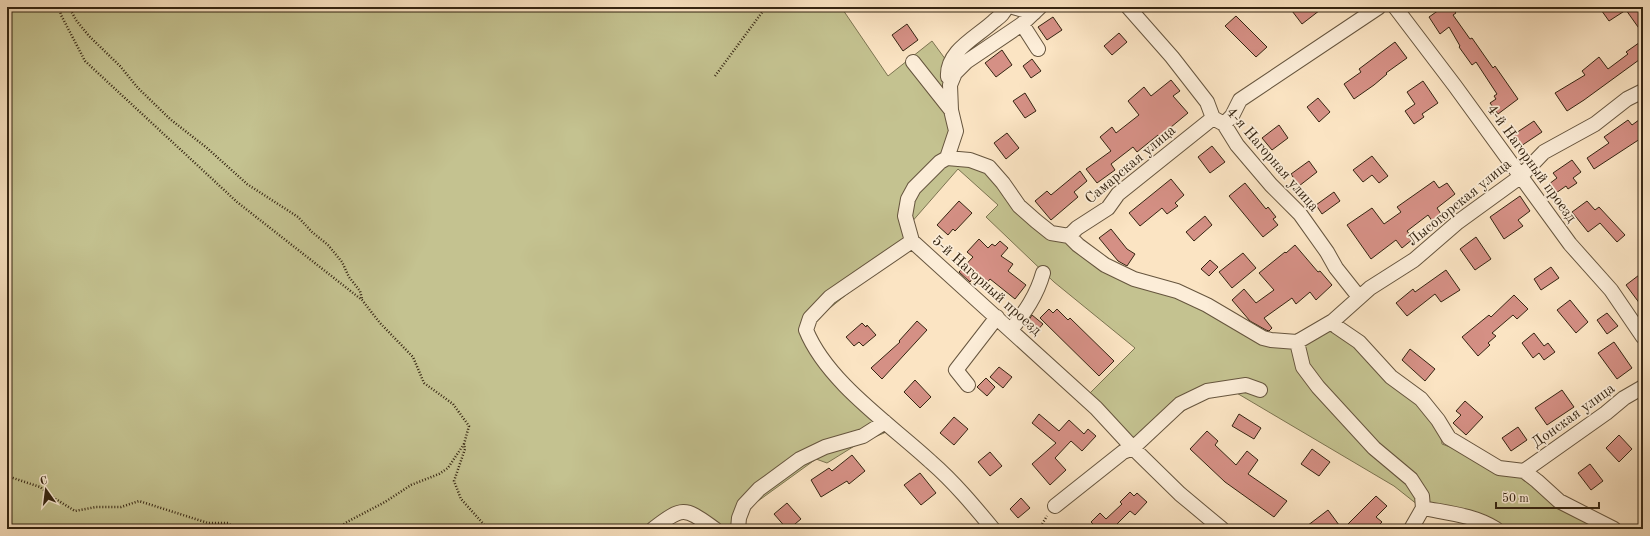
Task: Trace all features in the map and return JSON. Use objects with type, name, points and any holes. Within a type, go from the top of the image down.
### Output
[{"type":"street","points":[[952,80],[948,77],[947,69],[957,52],[988,28],[1004,12],[1006,7]]},
{"type":"street","points":[[1013,7],[1037,10]]},
{"type":"street","name":"4-я Нагорная улица","points":[[1128,7],[1172,57],[1207,102],[1218,121],[1237,145],[1266,179],[1300,214],[1327,252],[1336,268],[1359,297]]},
{"type":"street","name":"Самарская улица","points":[[1069,236],[1077,228],[1108,208],[1118,194],[1218,121],[1232,116],[1240,100],[1379,7]]},
{"type":"street","name":"4-й Нагорный проезд","points":[[1395,7],[1455,86],[1570,244],[1611,290],[1643,337]]},
{"type":"street","points":[[1037,10],[1022,24],[966,62],[955,73],[950,85],[951,110],[956,131],[947,158],[970,160],[990,167],[1019,206],[1036,221],[1051,233],[1069,236],[1078,245],[1105,265],[1134,280],[1177,291],[1207,305],[1263,338],[1297,342],[1303,367],[1318,387],[1374,448],[1411,479],[1422,496],[1423,508],[1411,529]]},
{"type":"street","points":[[1022,24],[1038,49]]},
{"type":"street","points":[[913,62],[951,110]]},
{"type":"street","name":"Лысогорская улица","points":[[1297,342],[1333,321],[1370,288],[1414,260],[1458,222],[1520,177],[1544,152],[1595,124],[1627,99],[1643,91]]},
{"type":"street","name":"5-й Нагорный проезд","points":[[947,158],[940,162],[914,188],[908,199],[905,216],[912,241],[1096,408],[1133,448],[1180,494],[1222,529]]},
{"type":"street","points":[[912,241],[830,297],[810,318],[806,330],[812,345],[832,372],[885,422],[932,462],[993,529]]},
{"type":"street","points":[[1011,330],[1027,309],[1039,288],[1042,273]]},
{"type":"street","points":[[968,385],[956,370],[997,317]]},
{"type":"street","points":[[1333,321],[1337,327],[1359,342],[1390,377],[1421,399],[1438,420],[1449,438],[1499,468],[1524,471],[1559,501],[1614,529]]},
{"type":"street","points":[[1055,506],[1123,452],[1133,448],[1180,404],[1207,391],[1246,385],[1260,390]]},
{"type":"street","name":"Донская улица","points":[[1524,471],[1606,414],[1624,398],[1643,387]]},
{"type":"street","points":[[738,529],[738,518],[744,505],[759,489],[800,459],[825,447],[863,436],[885,422]]},
{"type":"street","points":[[1423,508],[1446,511],[1485,522],[1496,529]]},
{"type":"street","points":[[653,529],[669,516],[683,511],[695,515],[715,529]]},
{"type":"path","points":[[60,7],[61,15],[85,61],[237,202],[362,300],[380,323],[413,357],[424,383],[452,404],[469,426],[464,444],[448,468],[439,474],[411,485],[385,502],[345,523],[340,529]]},
{"type":"path","points":[[69,7],[76,20],[89,36],[120,66],[138,88],[170,119],[207,148],[247,184],[298,217],[312,232],[328,245],[342,262],[349,277],[360,291],[362,300]]},
{"type":"path","points":[[715,76],[766,7]]},
{"type":"path","points":[[464,444],[465,449],[454,481],[461,499],[488,529]]},
{"type":"path","points":[[7,476],[40,487],[54,498],[75,510],[121,507],[138,502],[208,523],[228,523],[235,529]]},
{"type":"shaded area","points":[[7,7],[841,7],[888,76],[932,41],[954,71],[950,134],[946,149],[911,186],[904,241],[899,252],[815,320],[811,329],[835,370],[897,425],[884,433],[856,445],[827,463],[816,459],[747,509],[745,522],[730,526],[720,526],[715,524],[697,512],[649,529],[7,529]]},
{"type":"shaded area","points":[[969,163],[986,172],[1064,240],[1175,295],[1262,341],[1328,331],[1338,335],[1368,356],[1417,401],[1429,414],[1437,426],[1442,444],[1530,478],[1619,529],[1504,529],[1487,519],[1418,505],[1394,486],[1235,392],[1202,397],[1144,441],[1142,447],[1087,396],[1135,348],[1054,282],[986,217],[998,205],[958,169],[910,224],[912,202],[942,165]]},
{"type":"building","points":[[1289,7],[1324,7],[1302,24]]},
{"type":"building","points":[[1437,7],[1451,7],[1456,13],[1453,15],[1470,39],[1472,38],[1493,68],[1495,66],[1518,99],[1498,114],[1490,103],[1496,99],[1494,96],[1497,94],[1476,62],[1472,65],[1459,47],[1460,46],[1449,27],[1440,34],[1429,17],[1439,10]]},
{"type":"building","points":[[1599,7],[1643,7],[1643,34],[1626,10],[1609,21]]},
{"type":"building","points":[[1236,16],[1267,47],[1256,57],[1225,26]]},
{"type":"building","points":[[1053,17],[1062,30],[1047,40],[1038,27]]},
{"type":"building","points":[[907,24],[918,40],[903,51],[892,35]]},
{"type":"building","points":[[1119,33],[1127,42],[1112,55],[1104,46]]},
{"type":"building","points":[[1643,40],[1643,57],[1567,111],[1555,93],[1585,75],[1582,71],[1599,57],[1608,69],[1628,54],[1626,52]]},
{"type":"building","points":[[1395,42],[1407,58],[1354,99],[1344,84],[1361,72],[1359,69]]},
{"type":"building","points":[[1002,50],[1012,65],[996,77],[985,63]]},
{"type":"building","points":[[1032,59],[1041,71],[1031,78],[1023,66]]},
{"type":"building","points":[[1171,80],[1180,91],[1173,96],[1188,113],[1159,137],[1158,135],[1137,152],[1133,147],[1111,164],[1115,170],[1097,183],[1086,169],[1111,151],[1100,137],[1112,127],[1116,133],[1139,115],[1128,101],[1144,87],[1151,96]]},
{"type":"building","points":[[1423,81],[1438,103],[1422,114],[1424,117],[1414,124],[1405,111],[1415,104],[1407,92]]},
{"type":"building","points":[[1025,93],[1036,111],[1025,118],[1013,101]]},
{"type":"building","points":[[1318,98],[1330,112],[1319,122],[1307,107]]},
{"type":"building","points":[[1643,117],[1643,137],[1594,169],[1587,158],[1609,143],[1604,137],[1628,120],[1632,125]]},
{"type":"building","points":[[1534,121],[1542,132],[1521,146],[1513,135]]},
{"type":"building","points":[[1279,125],[1288,138],[1272,150],[1262,138]]},
{"type":"building","points":[[1007,133],[1019,148],[1006,159],[994,143]]},
{"type":"building","points":[[1212,146],[1225,162],[1210,173],[1198,157]]},
{"type":"building","points":[[1372,156],[1388,176],[1379,183],[1372,175],[1363,182],[1353,170]]},
{"type":"building","points":[[1572,160],[1581,172],[1573,178],[1577,183],[1568,189],[1566,186],[1556,193],[1549,184],[1557,178],[1553,173]]},
{"type":"building","points":[[1309,161],[1317,172],[1299,186],[1291,174]]},
{"type":"building","points":[[1080,171],[1087,181],[1074,192],[1078,197],[1051,220],[1035,201],[1047,191],[1051,195]]},
{"type":"building","points":[[1171,179],[1184,195],[1175,203],[1178,206],[1167,214],[1162,208],[1140,226],[1129,213]]},
{"type":"building","points":[[1434,181],[1439,188],[1447,183],[1455,194],[1437,208],[1445,220],[1435,225],[1428,215],[1407,231],[1413,239],[1402,248],[1396,240],[1371,259],[1347,225],[1372,208],[1384,224],[1401,212],[1397,207]]},
{"type":"building","points":[[1245,183],[1266,209],[1268,207],[1276,217],[1273,219],[1278,225],[1263,237],[1229,196]]},
{"type":"building","points":[[1334,192],[1340,201],[1322,214],[1316,205]]},
{"type":"building","points":[[1520,196],[1530,211],[1518,220],[1523,226],[1504,239],[1490,217]]},
{"type":"building","points":[[959,201],[972,213],[955,231],[953,229],[948,235],[937,225]]},
{"type":"building","points":[[1587,201],[1595,210],[1599,207],[1625,235],[1617,242],[1600,223],[1588,232],[1572,212]]},
{"type":"building","points":[[1205,216],[1212,225],[1194,241],[1186,232]]},
{"type":"building","points":[[1111,229],[1127,249],[1135,254],[1127,266],[1118,261],[1099,238]]},
{"type":"building","points":[[1476,237],[1491,259],[1475,270],[1460,249]]},
{"type":"building","points":[[979,239],[988,248],[992,244],[995,246],[1000,241],[1008,248],[1001,256],[1013,264],[1008,271],[1026,285],[1015,299],[990,279],[982,288],[972,279],[970,282],[959,272],[973,257],[967,252]]},
{"type":"building","points":[[1295,245],[1318,272],[1320,271],[1332,285],[1316,300],[1310,292],[1296,304],[1292,298],[1264,318],[1272,328],[1269,331],[1250,321],[1232,300],[1244,289],[1256,303],[1274,290],[1259,273]]},
{"type":"building","points":[[1243,253],[1256,268],[1232,288],[1219,272]]},
{"type":"building","points":[[1210,260],[1218,267],[1209,276],[1201,269]]},
{"type":"building","points":[[1551,267],[1559,278],[1541,290],[1534,279]]},
{"type":"building","points":[[1446,270],[1460,290],[1441,302],[1435,294],[1407,316],[1396,303],[1413,289],[1415,292]]},
{"type":"building","points":[[1643,272],[1643,308],[1626,285]]},
{"type":"building","points":[[1514,295],[1528,309],[1517,319],[1513,315],[1492,333],[1496,336],[1488,343],[1490,345],[1478,356],[1462,337],[1489,315],[1491,317]]},
{"type":"building","points":[[1570,300],[1588,322],[1576,333],[1557,310]]},
{"type":"building","points":[[1049,309],[1053,313],[1057,309],[1068,320],[1070,318],[1114,361],[1099,376],[1040,318]]},
{"type":"building","points":[[1607,313],[1618,326],[1607,334],[1597,320]]},
{"type":"building","points":[[1032,315],[1043,324],[1034,334],[1025,326]]},
{"type":"building","points":[[917,321],[927,330],[882,379],[871,368],[900,342],[899,341]]},
{"type":"building","points":[[862,323],[866,327],[867,325],[876,335],[863,346],[859,342],[854,346],[846,337]]},
{"type":"building","points":[[1534,333],[1544,346],[1548,343],[1555,352],[1544,360],[1539,353],[1533,358],[1522,343]]},
{"type":"building","points":[[1614,342],[1632,368],[1617,379],[1598,353]]},
{"type":"building","points":[[1410,349],[1435,369],[1425,381],[1402,360]]},
{"type":"building","points":[[999,367],[1012,377],[1003,388],[990,377]]},
{"type":"building","points":[[986,378],[995,387],[987,396],[977,387]]},
{"type":"building","points":[[915,380],[931,397],[920,408],[904,392]]},
{"type":"building","points":[[1562,390],[1574,407],[1547,425],[1535,408]]},
{"type":"building","points":[[1465,401],[1483,417],[1466,435],[1453,423],[1461,415],[1456,411]]},
{"type":"building","points":[[1039,414],[1059,431],[1069,420],[1084,434],[1088,429],[1096,436],[1082,451],[1071,441],[1055,458],[1066,470],[1050,485],[1032,464],[1056,443],[1032,423]]},
{"type":"building","points":[[1239,414],[1261,428],[1254,439],[1232,426]]},
{"type":"building","points":[[954,417],[968,429],[954,445],[940,433]]},
{"type":"building","points":[[1518,427],[1527,440],[1511,451],[1502,438]]},
{"type":"building","points":[[1207,431],[1218,441],[1215,445],[1236,465],[1247,451],[1258,460],[1248,474],[1287,501],[1274,517],[1225,482],[1190,449]]},
{"type":"building","points":[[1619,435],[1632,449],[1619,462],[1606,448]]},
{"type":"building","points":[[1312,449],[1330,462],[1319,476],[1301,464]]},
{"type":"building","points":[[990,452],[1002,466],[990,476],[978,462]]},
{"type":"building","points":[[852,455],[865,471],[849,484],[847,481],[821,497],[811,480],[829,468],[832,471]]},
{"type":"building","points":[[1590,464],[1603,481],[1591,490],[1578,473]]},
{"type":"building","points":[[920,473],[936,493],[921,505],[904,485]]},
{"type":"building","points":[[1130,492],[1134,496],[1137,493],[1147,502],[1135,515],[1130,511],[1114,527],[1115,529],[1096,529],[1097,528],[1091,522],[1100,513],[1106,519],[1122,504],[1120,502]]},
{"type":"building","points":[[1376,496],[1387,506],[1376,517],[1382,522],[1375,529],[1343,529]]},
{"type":"building","points":[[1021,498],[1030,508],[1018,518],[1010,509]]},
{"type":"building","points":[[787,503],[801,519],[789,529],[787,529],[774,514]]},
{"type":"building","points":[[1328,510],[1342,529],[1303,529]]}]
